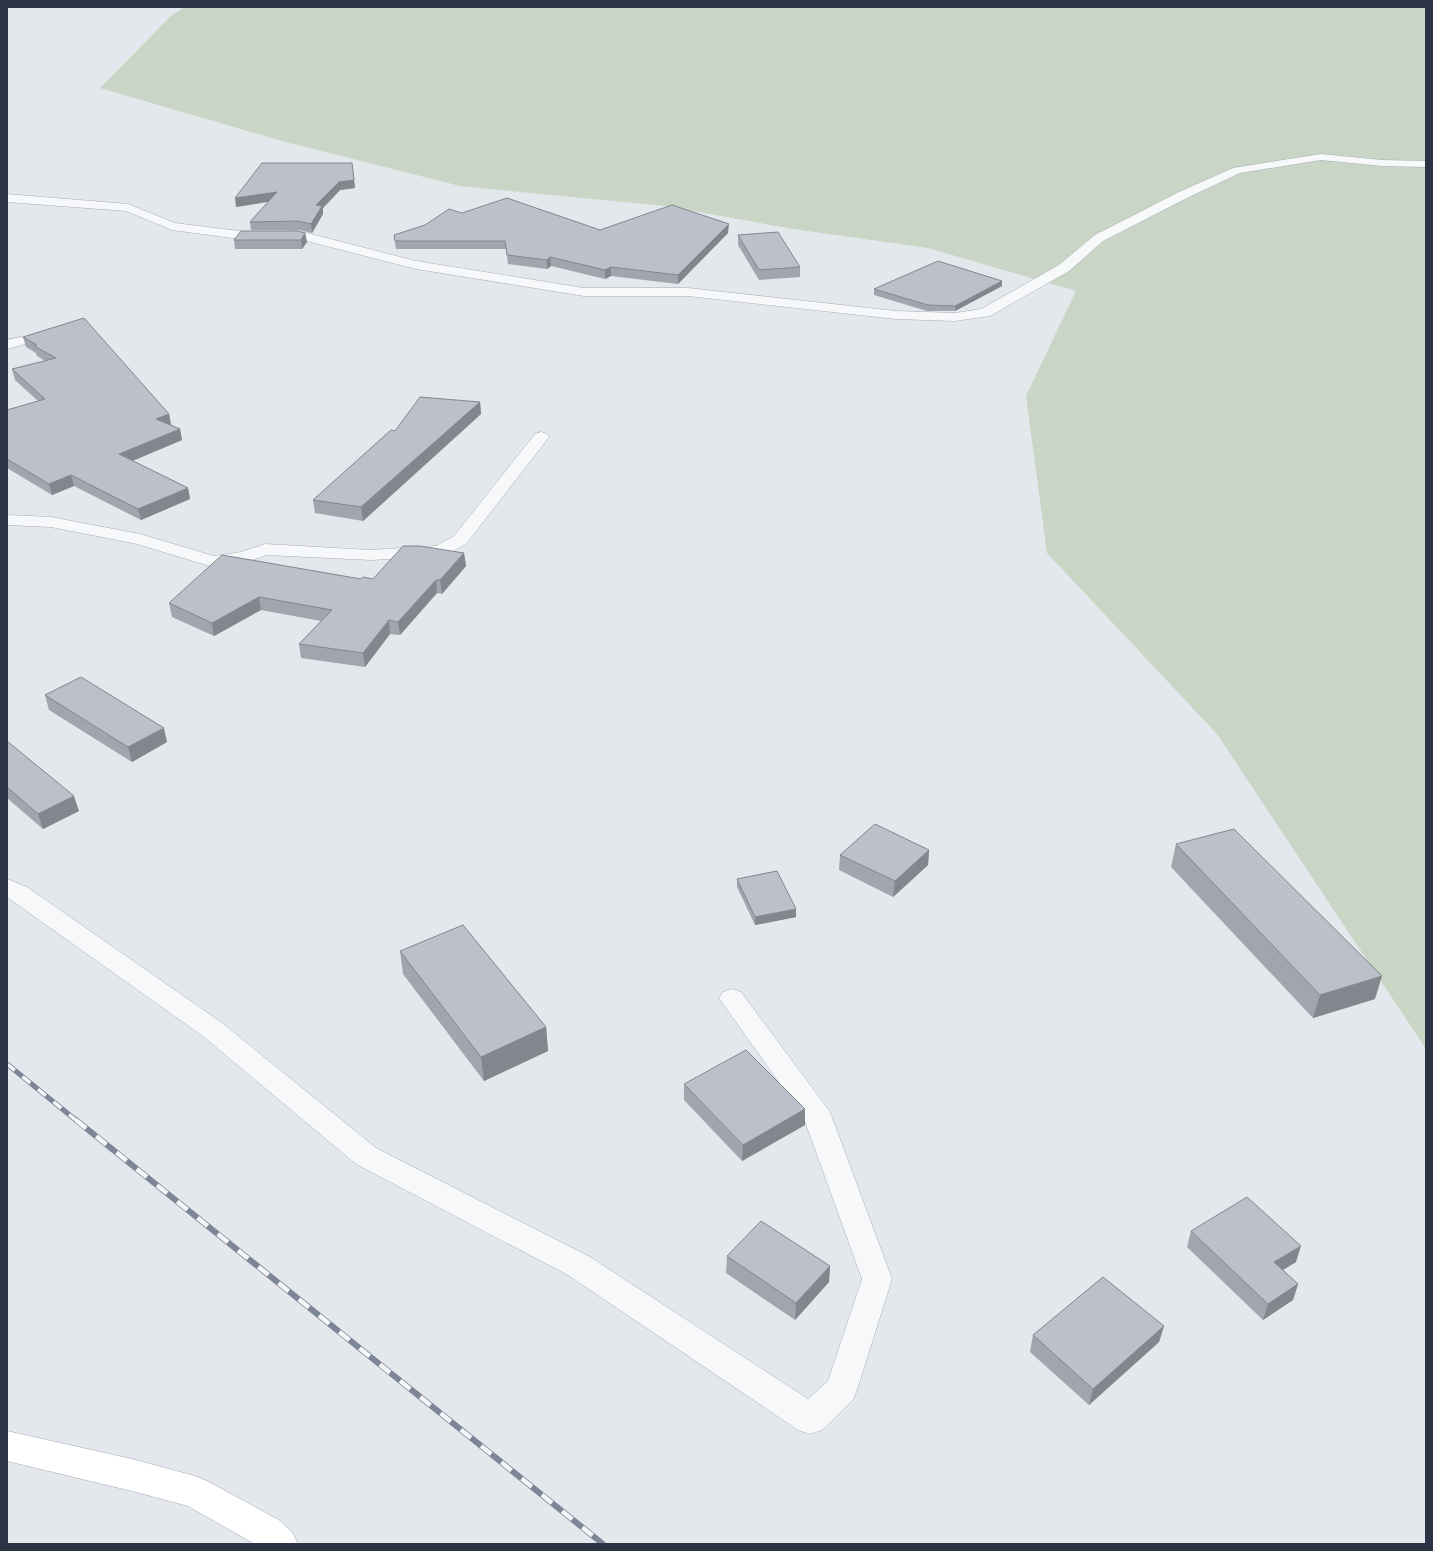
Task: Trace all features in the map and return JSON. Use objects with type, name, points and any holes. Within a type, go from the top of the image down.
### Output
[{"type":"main road","points":[[7,1446],[132,1475],[195,1492],[267,1532],[280,1544]]},
{"type":"street","points":[[7,198],[128,208],[172,226],[247,236],[299,235],[416,265],[584,292],[688,292],[896,315],[955,317],[986,313],[1064,268],[1099,238],[1183,195],[1237,170],[1321,157],[1382,163],[1426,164]]},
{"type":"street","points":[[9,516],[51,522],[140,539],[213,562],[245,557],[265,549],[370,555],[440,551],[460,540],[541,437]]},
{"type":"street","points":[[7,887],[19,893],[213,1030],[366,1156],[579,1266],[810,1419],[841,1390],[877,1279],[816,1112],[732,998]]},
{"type":"green space","points":[[185,7],[1426,7],[1426,1049],[1217,734],[1047,553],[1026,396],[1076,291],[928,248],[793,229],[665,206],[460,186],[282,141],[100,88],[171,16]]},
{"type":"building","points":[[262,163],[352,163],[354,180],[339,182],[316,205],[322,206],[311,224],[298,221],[250,222],[277,192],[235,198]]},
{"type":"building","points":[[507,198],[600,230],[672,205],[729,224],[678,275],[611,267],[605,270],[550,257],[547,260],[507,255],[505,241],[395,241],[394,235],[425,225],[449,209],[462,213]]},
{"type":"building","points":[[241,231],[297,231],[305,233],[301,240],[234,240]]},
{"type":"building","points":[[778,232],[800,267],[759,270],[738,235]]},
{"type":"building","points":[[938,261],[1002,281],[955,306],[928,305],[874,289]]},
{"type":"building","points":[[84,318],[169,414],[156,419],[180,429],[119,454],[188,488],[138,509],[71,475],[49,484],[7,459],[7,410],[45,399],[12,369],[56,358],[34,346],[37,345],[23,337]]},
{"type":"building","points":[[420,397],[480,402],[361,507],[313,500],[391,430],[395,431]]},
{"type":"building","points":[[403,546],[420,546],[464,553],[440,580],[436,580],[398,622],[389,620],[363,653],[299,644],[332,610],[259,597],[212,623],[169,603],[222,555],[361,579],[363,577],[373,579]]},
{"type":"building","points":[[81,677],[164,728],[128,747],[45,695]]},
{"type":"building","points":[[7,741],[74,796],[38,814],[7,787]]},
{"type":"building","points":[[875,824],[929,850],[895,881],[840,855]]},
{"type":"building","points":[[1234,829],[1382,976],[1320,995],[1176,844]]},
{"type":"building","points":[[777,871],[796,909],[755,917],[737,879]]},
{"type":"building","points":[[463,925],[546,1027],[481,1057],[400,951]]},
{"type":"building","points":[[746,1050],[805,1109],[743,1145],[684,1084]]},
{"type":"building","points":[[1247,1197],[1301,1246],[1274,1262],[1298,1284],[1268,1304],[1191,1231]]},
{"type":"building","points":[[761,1221],[830,1266],[796,1303],[727,1256]]},
{"type":"building","points":[[1103,1277],[1164,1326],[1093,1389],[1033,1335]]},
{"type":"railway","points":[[7,1064],[77,1121]]},
{"type":"railway","points":[[76,1120],[603,1544]]}]
